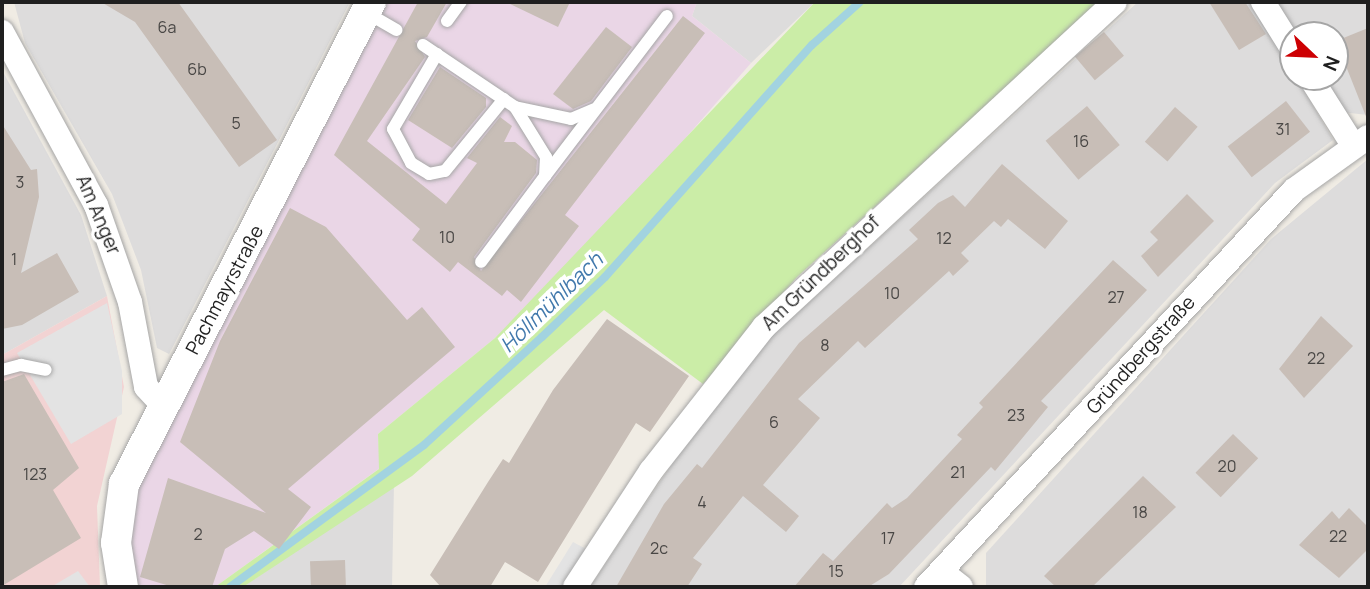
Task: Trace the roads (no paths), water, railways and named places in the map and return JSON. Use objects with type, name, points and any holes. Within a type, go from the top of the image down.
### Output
[{"type":"street","name":"Am Gründberghof","points":[[575,587],[651,471],[764,327],[1115,2]]},
{"type":"street","points":[[1263,2],[1279,28]]},
{"type":"street","name":"Pachmayrstraße","points":[[123,587],[117,512],[134,460],[369,7]]},
{"type":"street","name":"Am Anger","points":[[2,32],[96,205],[130,302],[146,387],[164,406]]},
{"type":"street","points":[[1321,91],[1360,141]]},
{"type":"street","name":"Gründbergstraße","points":[[943,582],[1261,225],[1360,141]]},
{"type":"lane","points":[[447,21],[461,2]]},
{"type":"lane","points":[[369,7],[397,30]]},
{"type":"lane","points":[[481,262],[667,16]]},
{"type":"lane","points":[[423,45],[510,103],[571,119],[598,107]]},
{"type":"lane","points":[[437,54],[393,129],[411,163],[429,174],[444,171],[510,103]]},
{"type":"lane","points":[[510,103],[546,158],[545,176]]},
{"type":"lane","points":[[2,370],[21,365],[46,370]]},
{"type":"waterway","name":"Höllmühlbach","points":[[230,587],[424,445],[542,337],[605,277],[812,45],[860,2]]}]
